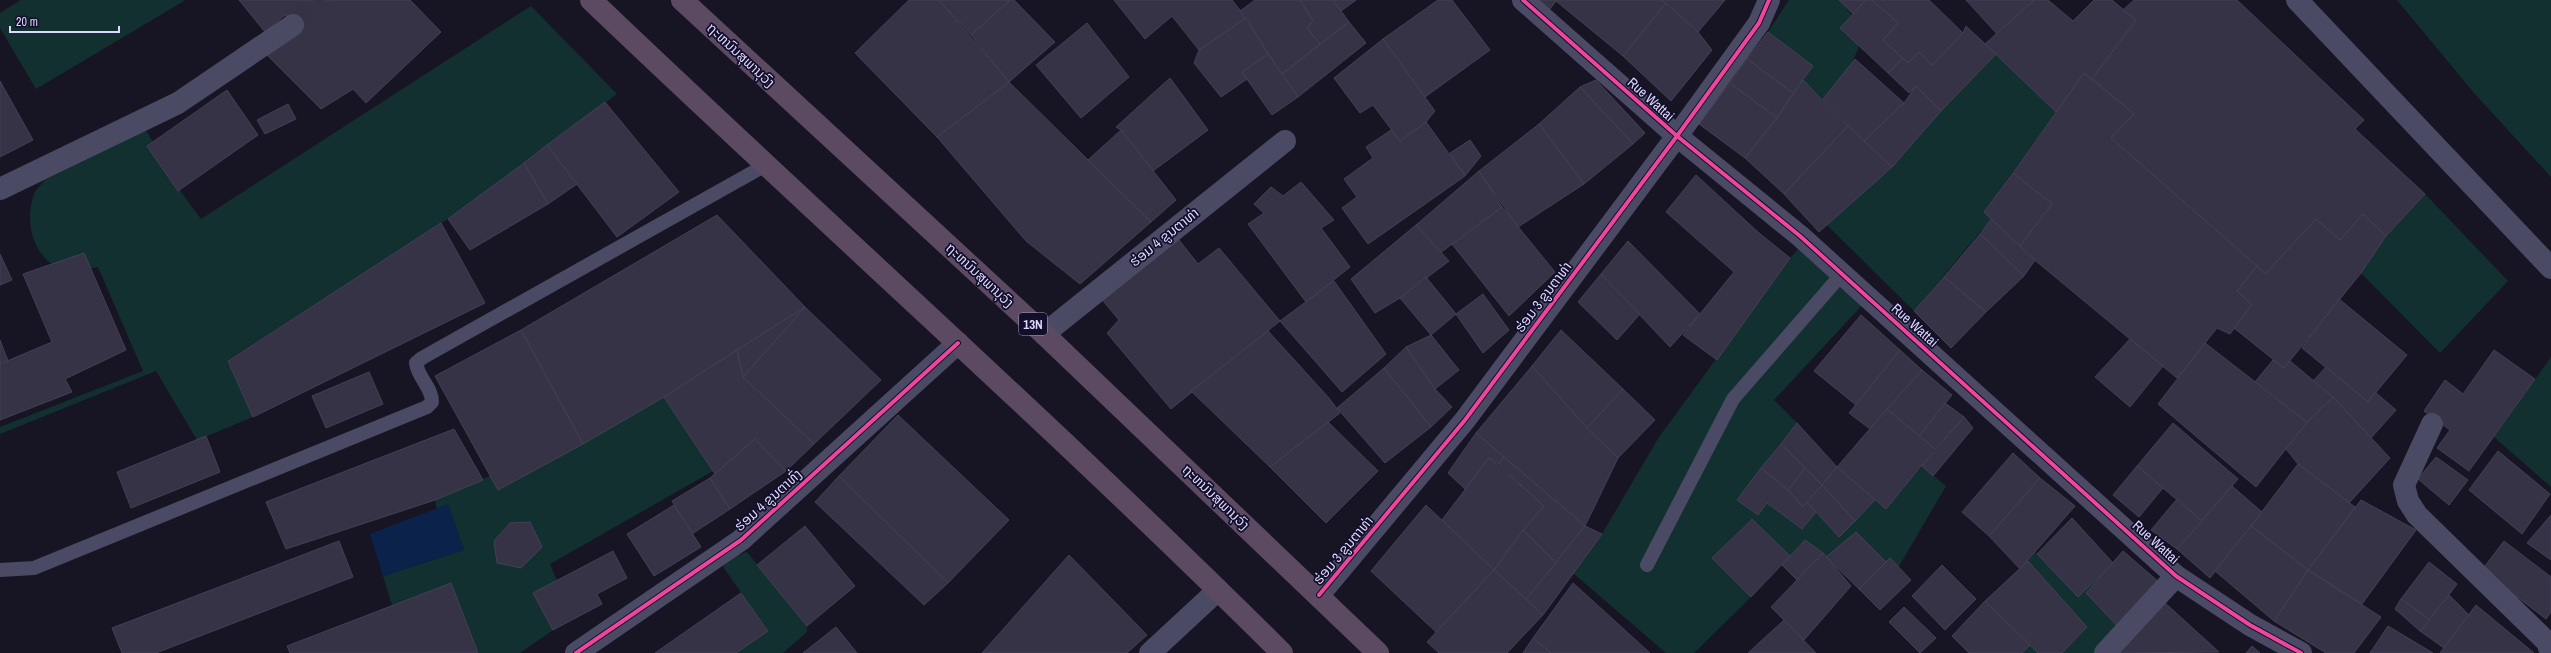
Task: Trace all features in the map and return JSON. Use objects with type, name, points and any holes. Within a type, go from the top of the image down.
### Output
[{"type":"highway","points":[[591,0],[764,166],[958,343],[1218,590],[1282,653]]},
{"type":"highway","name":"ຖະຫນົນສຸພານຸວົງ","points":[[685,1],[1044,334],[1378,653]]},
{"type":"street","name":"Rue Wattai","points":[[1523,0],[1677,136],[1800,236],[2176,576],[2250,625],[2301,653]]},
{"type":"street","name":"ຮ່ອມ 3 ຂູນຕາທ່າ","points":[[1319,596],[1465,420],[1677,136],[1759,23],[1769,0]]},
{"type":"street","points":[[2297,0],[2551,268]]},
{"type":"street","points":[[0,189],[178,103],[293,24]]},
{"type":"street","name":"ຮ່ອມ 4 ຂູນຕາທ່າ","points":[[1044,334],[1285,141]]},
{"type":"street","name":"ຮ່ອມ 4 ຂູນຕາທົ່ງ","points":[[576,653],[741,540],[958,343]]},
{"type":"street","points":[[2432,424],[2404,485],[2408,501],[2417,515],[2547,642],[2551,653]]},
{"type":"street","points":[[2106,653],[2176,576]]},
{"type":"street","points":[[1150,653],[1218,590]]},
{"type":"lane","points":[[0,570],[34,568],[427,407],[432,402],[432,396],[417,371],[416,363],[422,358],[764,166]]},
{"type":"lane","points":[[1647,565],[1733,399],[1841,274]]},
{"type":"green space","points":[[21,0],[184,1],[36,89],[0,28],[0,13]]},
{"type":"green space","points":[[1789,0],[1839,0],[1851,15],[1858,28],[1859,40],[1857,52],[1851,63],[1823,99],[1803,80],[1813,66],[1768,32]]},
{"type":"green space","points":[[2397,0],[2551,0],[2551,177],[2474,93]]},
{"type":"green space","points":[[531,6],[617,94],[457,213],[228,360],[253,417],[197,440],[156,371],[0,434],[0,427],[143,371],[98,267],[74,272],[59,268],[48,261],[41,253],[35,242],[31,231],[31,206],[35,192],[45,180],[146,130],[181,192],[201,219]]},
{"type":"green space","points":[[1996,54],[2056,112],[1984,212],[1991,219],[1914,311],[1827,225]]},
{"type":"green space","points":[[2425,194],[2508,281],[2440,353],[2361,273],[2386,236]]},
{"type":"green space","points":[[1802,245],[1866,301],[1774,400],[1797,423],[1737,500],[1758,515],[1767,503],[1802,529],[1816,512],[1839,537],[1875,500],[1886,509],[1922,466],[1946,486],[1898,568],[1886,562],[1826,557],[1805,540],[1790,556],[1751,519],[1712,558],[1751,597],[1694,653],[1666,653],[1573,573],[1602,534],[1659,437],[1790,258]]},
{"type":"green space","points":[[2551,357],[2551,487],[2494,437]]},
{"type":"green space","points":[[664,397],[713,471],[550,564],[557,581],[553,630],[520,653],[478,653],[451,584],[392,605],[383,576],[464,550],[448,505],[437,509],[435,500],[490,476],[498,490]],"holes":[[[530,522],[541,547],[521,568],[497,563],[494,541],[510,523]]]},
{"type":"green space","points":[[747,552],[807,626],[807,632],[783,653],[736,653],[768,630],[723,567],[728,559]]},
{"type":"green space","points":[[2035,552],[2078,596],[2113,563],[2086,593],[2121,630],[2096,653],[2062,653],[2087,627],[2028,561]]},
{"type":"green space","points":[[2030,645],[2038,653],[2022,653]]},
{"type":"water","points":[[448,504],[464,550],[383,576],[370,534]]},
{"type":"building","points":[[239,0],[410,0],[441,32],[366,103],[353,89],[321,109],[267,55],[301,33],[285,15],[265,32]]},
{"type":"building","points":[[909,0],[939,0],[1009,82],[937,137],[855,53]]},
{"type":"building","points":[[939,0],[1010,0],[971,35]]},
{"type":"building","points":[[1010,0],[1014,0],[1055,42],[1009,82],[971,35]]},
{"type":"building","points":[[1114,0],[1232,0],[1246,18],[1199,50],[1172,16],[1145,39]]},
{"type":"building","points":[[1255,0],[1300,0],[1313,21],[1307,28],[1320,44],[1282,74],[1240,11]]},
{"type":"building","points":[[1300,0],[1333,0],[1349,22],[1320,44],[1307,28],[1313,21]]},
{"type":"building","points":[[1333,0],[1356,0],[1341,11]]},
{"type":"building","points":[[1438,0],[1452,0],[1490,50],[1425,97],[1383,39]]},
{"type":"building","points":[[1541,0],[1662,0],[1666,3],[1623,56],[1556,1],[1550,9],[1540,2]]},
{"type":"building","points":[[1662,0],[1725,0],[1698,32]]},
{"type":"building","points":[[1839,0],[1866,0],[1853,14]]},
{"type":"building","points":[[1866,0],[1872,0],[1898,23],[1883,40],[1903,58],[1888,73],[1840,28]]},
{"type":"building","points":[[1872,0],[1929,0],[1963,33],[1932,65],[1919,52],[1908,63],[1883,40],[1898,23]]},
{"type":"building","points":[[1966,0],[2034,0],[1997,34]]},
{"type":"building","points":[[2034,0],[2048,0],[2073,21],[2094,0],[2112,0],[2136,20],[2092,79],[2084,73],[2056,112],[1985,44]]},
{"type":"building","points":[[2134,0],[2237,0],[2364,120],[2355,129],[2425,194],[2386,236],[2363,214],[2340,240],[2316,219],[2265,274],[2111,138],[2134,114],[2092,79],[2136,20],[2123,10]]},
{"type":"building","points":[[1666,3],[1698,32],[1712,50],[1671,101],[1623,56]]},
{"type":"building","points":[[1246,18],[1268,54],[1242,72],[1247,79],[1221,97],[1194,63],[1199,50]]},
{"type":"building","points":[[1349,22],[1366,43],[1298,97],[1282,74]]},
{"type":"building","points":[[1087,23],[1129,77],[1081,118],[1036,65]]},
{"type":"building","points":[[1966,26],[1996,54],[1941,111],[1916,86],[1909,93],[1888,73],[1903,58],[1908,63],[1919,52],[1932,65],[1963,33]]},
{"type":"building","points":[[1768,32],[1813,66],[1793,93],[1747,59]]},
{"type":"building","points":[[1383,39],[1435,111],[1426,122],[1400,141],[1373,105],[1360,113],[1334,78]]},
{"type":"building","points":[[1268,54],[1298,97],[1272,115],[1242,72]]},
{"type":"building","points":[[1747,59],[1793,93],[1777,118],[1730,83]]},
{"type":"building","points":[[1855,59],[1904,103],[1864,141],[1823,99]]},
{"type":"building","points":[[2084,73],[2134,114],[2111,138],[2257,266],[2237,291],[2252,305],[2230,334],[2217,328],[2177,378],[2019,247],[2052,204],[2013,173]]},
{"type":"building","points":[[1170,78],[1208,130],[1153,171],[1121,130],[1116,127]]},
{"type":"building","points":[[1596,80],[1645,133],[1633,144],[1580,87]]},
{"type":"building","points":[[1803,80],[1848,126],[1784,194],[1745,158],[1777,118]]},
{"type":"building","points":[[0,81],[33,140],[0,157]]},
{"type":"building","points":[[1009,82],[1151,222],[1080,284],[1026,241],[937,137]]},
{"type":"building","points":[[1730,83],[1777,118],[1745,158],[1699,124]]},
{"type":"building","points":[[1916,86],[1941,111],[1892,167],[1864,141],[1904,103]]},
{"type":"building","points":[[1580,87],[1633,144],[1584,184],[1539,124]]},
{"type":"building","points":[[227,90],[258,135],[178,191],[147,146]]},
{"type":"building","points":[[605,102],[679,192],[617,237],[547,145]]},
{"type":"building","points":[[288,104],[296,119],[265,134],[257,120]]},
{"type":"building","points":[[1426,122],[1465,176],[1368,244],[1342,208],[1357,197],[1344,179],[1373,158],[1366,147],[1391,130],[1400,141]]},
{"type":"building","points":[[1539,124],[1584,184],[1518,227],[1479,171]]},
{"type":"building","points":[[1848,126],[1892,167],[1819,232],[1784,194]]},
{"type":"building","points":[[1121,130],[1176,200],[1151,222],[1088,160]]},
{"type":"building","points":[[1470,140],[1481,156],[1465,176],[1450,153]]},
{"type":"building","points":[[547,145],[577,184],[548,204],[524,163]]},
{"type":"building","points":[[524,163],[548,204],[470,250],[448,219]]},
{"type":"building","points":[[1479,171],[1502,207],[1440,253],[1416,225]]},
{"type":"building","points":[[2013,173],[2052,204],[2019,247],[1984,212]]},
{"type":"building","points":[[1696,175],[1759,233],[1790,258],[1717,360],[1683,335],[1734,272],[1666,212]]},
{"type":"building","points":[[1301,182],[1334,220],[1321,228],[1350,267],[1306,302],[1248,224],[1264,213],[1254,204],[1271,187],[1283,196]]},
{"type":"building","points":[[1502,207],[1555,272],[1509,316],[1452,244]]},
{"type":"building","points":[[2363,214],[2386,236],[2361,273],[2284,368],[2234,328],[2252,305],[2237,291],[2257,266],[2265,274],[2316,219],[2340,240]]},
{"type":"building","points":[[717,215],[805,307],[664,397],[583,444],[521,330]]},
{"type":"building","points":[[1991,219],[2035,260],[2024,276],[1980,234]]},
{"type":"building","points":[[441,223],[485,303],[253,417],[228,361]]},
{"type":"building","points":[[1416,225],[1449,261],[1400,298],[1375,313],[1351,279]]},
{"type":"building","points":[[1980,234],[2024,276],[1986,312],[1944,277]]},
{"type":"building","points":[[1179,240],[1198,264],[1219,248],[1280,321],[1171,409],[1107,333],[1119,320],[1100,297]]},
{"type":"building","points":[[1628,241],[1700,314],[1670,347],[1601,274]]},
{"type":"building","points":[[84,253],[126,350],[65,379],[72,392],[0,420],[0,364],[52,342],[23,274]]},
{"type":"building","points":[[0,254],[12,280],[0,285]]},
{"type":"building","points":[[1601,274],[1640,314],[1617,340],[1578,302]]},
{"type":"building","points":[[1426,277],[1456,314],[1431,335],[1400,298]]},
{"type":"building","points":[[1944,277],[1986,312],[1951,348],[1914,311]]},
{"type":"building","points":[[1334,281],[1386,354],[1342,392],[1280,321]]},
{"type":"building","points":[[1483,294],[1509,330],[1483,353],[1456,314]]},
{"type":"building","points":[[2339,299],[2407,355],[2368,402],[2302,348]]},
{"type":"building","points":[[805,307],[881,380],[814,444],[743,377]]},
{"type":"building","points":[[805,307],[743,377],[737,350]]},
{"type":"building","points":[[1861,315],[1900,350],[1856,405],[1814,371]]},
{"type":"building","points":[[521,330],[583,444],[498,490],[435,376]]},
{"type":"building","points":[[1561,330],[1623,389],[1587,428],[1532,366]]},
{"type":"building","points":[[1268,331],[1329,398],[1340,413],[1270,467],[1191,391]]},
{"type":"building","points":[[1431,335],[1459,370],[1435,389],[1406,347]]},
{"type":"building","points":[[2130,339],[2163,366],[2130,407],[2095,377]]},
{"type":"building","points":[[0,340],[8,361],[0,364]]},
{"type":"building","points":[[2205,343],[2307,422],[2256,487],[2158,404]]},
{"type":"building","points":[[1406,347],[1435,389],[1452,407],[1431,427],[1384,368]]},
{"type":"building","points":[[737,350],[743,377],[814,444],[786,471],[755,439],[715,474],[664,397]]},
{"type":"building","points":[[1900,350],[1922,370],[1870,429],[1849,413]]},
{"type":"building","points":[[2494,350],[2535,379],[2469,471],[2437,448],[2450,430],[2424,411],[2445,380],[2463,394]]},
{"type":"building","points":[[2273,360],[2284,368],[2290,361],[2333,397],[2307,422],[2255,382]]},
{"type":"building","points":[[1532,366],[1587,428],[1618,458],[1585,526],[1476,433]]},
{"type":"building","points":[[2326,367],[2368,402],[2375,392],[2396,410],[2371,438],[2333,397],[2313,381]]},
{"type":"building","points":[[1384,368],[1431,427],[1385,463],[1337,408]]},
{"type":"building","points":[[1922,370],[1952,395],[1919,436],[1887,409]]},
{"type":"building","points":[[369,372],[383,404],[326,428],[312,396]]},
{"type":"building","points":[[1623,389],[1655,420],[1618,458],[1587,428]]},
{"type":"building","points":[[2333,397],[2390,458],[2349,503],[2298,464],[2286,449],[2307,422]]},
{"type":"building","points":[[1945,403],[1964,417],[1935,449],[1919,436]]},
{"type":"building","points":[[1887,409],[1935,449],[1886,509],[1837,467]]},
{"type":"building","points":[[898,415],[1009,520],[948,583],[839,476]]},
{"type":"building","points":[[1964,417],[1973,428],[1933,476],[1922,466]]},
{"type":"building","points":[[1328,422],[1378,471],[1326,523],[1270,467]]},
{"type":"building","points":[[1797,423],[1837,467],[1822,485],[1781,444]]},
{"type":"building","points":[[2173,423],[2238,479],[2202,521],[2137,466]]},
{"type":"building","points":[[454,429],[483,480],[435,500],[286,549],[266,502]]},
{"type":"building","points":[[1476,433],[1504,457],[1498,464],[1489,458],[1465,489],[1448,473]]},
{"type":"building","points":[[206,436],[220,472],[131,508],[117,472]]},
{"type":"building","points":[[755,439],[786,471],[730,509],[710,478]]},
{"type":"building","points":[[1781,444],[1805,468],[1788,490],[1761,468]]},
{"type":"building","points":[[2498,451],[2550,494],[2522,534],[2469,490]]},
{"type":"building","points":[[2013,453],[2040,478],[1989,536],[1962,512]]},
{"type":"building","points":[[1504,457],[1585,526],[1556,563],[1523,530],[1544,506],[1498,464]]},
{"type":"building","points":[[2436,457],[2468,480],[2449,505],[2418,479]]},
{"type":"building","points":[[1489,458],[1544,506],[1523,530],[1494,570],[1442,520]]},
{"type":"building","points":[[2298,464],[2355,507],[2308,570],[2251,526]]},
{"type":"building","points":[[2137,466],[2163,488],[2139,517],[2113,495]]},
{"type":"building","points":[[1837,467],[1875,500],[1855,521],[1822,485]]},
{"type":"building","points":[[1761,468],[1788,490],[1803,507],[1807,502],[1816,512],[1802,529],[1767,503],[1758,515],[1737,500]]},
{"type":"building","points":[[1805,468],[1822,485],[1803,507],[1788,490]]},
{"type":"building","points":[[839,476],[948,583],[924,605],[815,502]]},
{"type":"building","points":[[710,478],[730,509],[692,534],[672,501]]},
{"type":"building","points":[[2040,478],[2075,506],[2020,569],[1989,536]]},
{"type":"building","points":[[1822,485],[1855,521],[1839,537],[1807,502]]},
{"type":"building","points":[[2232,486],[2262,512],[2210,578],[2177,549]]},
{"type":"building","points":[[2177,499],[2202,521],[2177,549],[2151,530]]},
{"type":"building","points":[[2361,500],[2416,530],[2362,604],[2308,570]]},
{"type":"building","points":[[674,505],[701,547],[654,576],[627,534]]},
{"type":"building","points":[[1426,505],[1494,570],[1436,632],[1371,571]]},
{"type":"building","points":[[2551,515],[2551,560],[2527,543]]},
{"type":"building","points":[[2072,518],[2113,563],[2078,597],[2037,554]]},
{"type":"building","points":[[1752,519],[1790,556],[1751,597],[1712,558]]},
{"type":"building","points":[[530,522],[542,547],[521,568],[497,563],[494,541],[510,523]]},
{"type":"building","points":[[805,526],[855,586],[807,626],[757,565]]},
{"type":"building","points":[[1585,526],[1602,534],[1543,615],[1526,599]]},
{"type":"building","points":[[2251,526],[2308,570],[2274,621],[2215,571]]},
{"type":"building","points":[[1523,530],[1556,563],[1526,599],[1494,570]]},
{"type":"building","points":[[1856,532],[1886,562],[1859,589],[1826,557]]},
{"type":"building","points":[[1805,540],[1823,553],[1797,580],[1782,565]]},
{"type":"building","points":[[339,541],[353,577],[156,653],[122,653],[112,628]]},
{"type":"building","points":[[2504,541],[2551,577],[2551,612],[2546,619],[2482,570]]},
{"type":"building","points":[[613,551],[627,578],[597,594],[602,604],[553,630],[533,593]]},
{"type":"building","points":[[2123,551],[2160,583],[2121,630],[2086,593]]},
{"type":"building","points":[[1823,553],[1851,586],[1804,640],[1771,607]]},
{"type":"building","points":[[1069,555],[1147,635],[1127,653],[982,653]]},
{"type":"building","points":[[1890,558],[1911,580],[1880,610],[1859,589]]},
{"type":"building","points":[[2028,561],[2087,627],[2062,653],[2038,653],[1985,601]]},
{"type":"building","points":[[2429,562],[2457,584],[2430,620],[2401,599]]},
{"type":"building","points":[[1942,565],[1976,599],[1945,630],[1912,596]]},
{"type":"building","points":[[1494,570],[1543,615],[1507,653],[1439,653],[1427,642]]},
{"type":"building","points":[[2308,570],[2381,617],[2354,653],[2326,653],[2274,621]]},
{"type":"building","points":[[451,583],[478,653],[290,653],[287,646]]},
{"type":"building","points":[[1573,583],[1650,653],[1551,653],[1533,638]]},
{"type":"building","points":[[741,593],[768,631],[736,653],[655,653]]},
{"type":"building","points":[[2449,595],[2469,615],[2444,648],[2420,631]]},
{"type":"building","points":[[2401,599],[2430,620],[2420,631],[2395,609]]},
{"type":"building","points":[[1985,601],[2030,645],[2022,653],[1969,653],[1952,636]]},
{"type":"building","points":[[2164,602],[2219,652],[2118,653]]},
{"type":"building","points":[[2476,605],[2534,653],[2440,653]]},
{"type":"building","points":[[1904,607],[1936,638],[1920,653],[1889,622]]},
{"type":"building","points":[[1784,620],[1816,653],[1748,653]]},
{"type":"building","points":[[2388,626],[2433,653],[2370,653]]},
{"type":"building","points":[[836,627],[857,653],[803,653]]},
{"type":"building","points":[[1533,638],[1551,653],[1523,653]]},
{"type":"building","points":[[2252,646],[2260,653],[2246,653]]},
{"type":"tunnel","points":[[293,25],[323,0]]},
{"type":"cycle path","points":[[1523,0],[1677,136],[1800,236],[2176,576],[2250,625],[2301,653]]},
{"type":"cycle path","points":[[1319,595],[1465,420],[1677,136],[1759,23],[1769,0]]},
{"type":"cycle path","points":[[576,653],[741,540],[958,343]]}]
